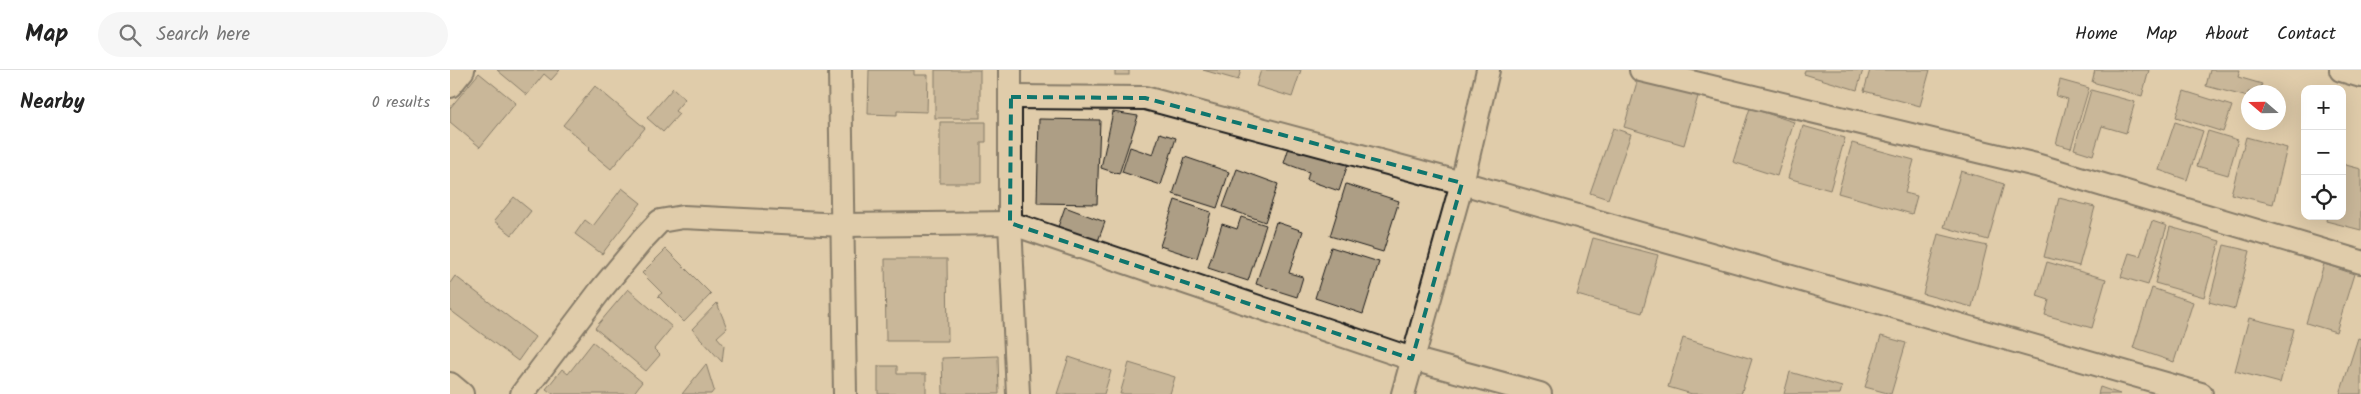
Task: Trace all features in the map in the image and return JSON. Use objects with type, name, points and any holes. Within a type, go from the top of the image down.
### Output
[{"type":"street","points":[[450,86],[462,70]]},
{"type":"street","points":[[840,70],[845,394]]},
{"type":"street","points":[[1010,70],[1012,97],[1010,223],[1018,394]]},
{"type":"street","points":[[1404,394],[1412,359],[1462,183],[1488,70]]},
{"type":"street","points":[[1641,70],[2036,165],[2361,262]]},
{"type":"street","points":[[2341,70],[2361,76]]},
{"type":"street","points":[[1012,97],[1145,98],[1462,183],[2201,394]]},
{"type":"street","points":[[522,394],[600,291],[660,221],[683,217],[843,225],[1010,223],[1412,359],[1540,394]]},
{"type":"street","points":[[450,384],[462,394]]},
{"type":"highlighted area","points":[[1011,97],[1145,98],[1462,183],[1412,359],[1010,223]]},
{"type":"building","points":[[497,70],[560,70],[551,80],[544,74],[527,95]]},
{"type":"building","points":[[869,70],[914,70],[914,75],[928,75],[927,112],[897,111],[897,115],[868,114]]},
{"type":"building","points":[[935,70],[980,70],[980,118],[935,118]]},
{"type":"building","points":[[1115,70],[1129,70],[1129,75],[1115,75]]},
{"type":"building","points":[[1203,70],[1241,70],[1238,80]]},
{"type":"building","points":[[1261,70],[1301,70],[1292,97],[1256,86]]},
{"type":"building","points":[[1805,70],[1863,70],[1857,90],[1804,74]]},
{"type":"building","points":[[1870,70],[1930,70],[1920,106],[1864,91]]},
{"type":"building","points":[[2095,70],[2149,70],[2142,96],[2092,82]]},
{"type":"building","points":[[2210,70],[2240,70],[2238,77],[2262,84],[2241,85],[2241,95],[2206,86]]},
{"type":"building","points":[[479,73],[516,103],[480,147],[450,122],[450,108]]},
{"type":"building","points":[[1639,75],[1699,93],[1684,145],[1624,127]]},
{"type":"building","points":[[2060,80],[2089,88],[2071,148],[2056,144],[2068,99],[2056,96]]},
{"type":"building","points":[[595,86],[645,128],[611,169],[588,150],[590,148],[563,125]]},
{"type":"building","points":[[673,88],[685,99],[675,111],[679,114],[663,132],[647,118]]},
{"type":"building","points":[[2091,90],[2135,102],[2126,133],[2102,126],[2093,155],[2074,149]]},
{"type":"building","points":[[2184,91],[2232,106],[2223,132],[2176,117]]},
{"type":"building","points":[[1750,108],[1794,122],[1777,176],[1733,162]]},
{"type":"building","points":[[1113,112],[1138,116],[1119,174],[1101,168]]},
{"type":"building","points":[[1039,119],[1100,120],[1097,204],[1037,203]]},
{"type":"building","points":[[940,122],[986,122],[986,142],[981,142],[981,183],[940,183]]},
{"type":"building","points":[[2175,122],[2203,131],[2187,180],[2159,170]]},
{"type":"building","points":[[1803,126],[1845,138],[1830,190],[1788,178]]},
{"type":"building","points":[[1613,128],[1631,134],[1608,199],[1590,193]]},
{"type":"building","points":[[2208,131],[2238,140],[2228,175],[2197,166]]},
{"type":"building","points":[[1160,133],[1176,138],[1161,185],[1122,172],[1130,147],[1153,155]]},
{"type":"building","points":[[2246,137],[2287,148],[2273,204],[2231,194]]},
{"type":"building","points":[[1852,143],[1914,160],[1905,193],[1917,196],[1912,214],[1838,193]]},
{"type":"building","points":[[1290,144],[1348,164],[1339,191],[1307,180],[1309,172],[1284,163]]},
{"type":"building","points":[[1185,157],[1229,172],[1217,208],[1173,194]]},
{"type":"building","points":[[2346,165],[2361,169],[2361,230],[2326,221],[2346,220]]},
{"type":"building","points":[[1237,169],[1278,184],[1265,222],[1223,207]]},
{"type":"building","points":[[1961,171],[2004,184],[1988,240],[1944,227]]},
{"type":"building","points":[[1346,184],[1399,201],[1383,252],[1330,236]]},
{"type":"building","points":[[622,188],[641,203],[602,254],[575,234],[585,220],[593,226]]},
{"type":"building","points":[[514,197],[531,211],[512,235],[494,221]]},
{"type":"building","points":[[2059,198],[2095,207],[2079,266],[2044,257]]},
{"type":"building","points":[[1175,200],[1211,212],[1197,258],[1160,246]]},
{"type":"building","points":[[1065,207],[1105,222],[1098,241],[1058,227]]},
{"type":"building","points":[[1241,217],[1266,225],[1248,281],[1208,268],[1222,224],[1237,229]]},
{"type":"building","points":[[2152,221],[2167,226],[2148,285],[2121,277],[2129,253],[2140,256]]},
{"type":"building","points":[[1276,222],[1303,231],[1289,273],[1303,277],[1297,297],[1256,284]]},
{"type":"building","points":[[2170,227],[2220,241],[2204,297],[2155,283]]},
{"type":"building","points":[[1938,234],[1987,246],[1972,307],[1923,294]]},
{"type":"building","points":[[1593,238],[1658,255],[1642,313],[1577,295]]},
{"type":"building","points":[[2224,245],[2250,251],[2235,309],[2209,302]]},
{"type":"building","points":[[1331,247],[1379,262],[1363,314],[1315,298]]},
{"type":"building","points":[[666,249],[711,294],[684,322],[658,296],[662,293],[642,273]]},
{"type":"building","points":[[885,259],[947,259],[948,341],[886,341]]},
{"type":"building","points":[[2047,262],[2106,279],[2092,328],[2045,315],[2049,300],[2037,296]]},
{"type":"building","points":[[2324,264],[2354,274],[2336,332],[2306,323]]},
{"type":"building","points":[[455,276],[535,337],[518,361],[450,310],[450,283]]},
{"type":"building","points":[[2152,288],[2193,302],[2174,362],[2133,348]]},
{"type":"building","points":[[628,289],[672,327],[654,349],[660,355],[646,371],[595,328]]},
{"type":"building","points":[[717,303],[727,328],[717,337],[724,345],[722,362],[692,329]]},
{"type":"building","points":[[2249,318],[2294,329],[2280,383],[2235,371]]},
{"type":"building","points":[[1881,336],[1906,343],[1891,394],[1865,387]]},
{"type":"building","points":[[1683,338],[1752,359],[1741,394],[1692,394],[1668,387]]},
{"type":"building","points":[[2358,338],[2361,339],[2361,394],[2340,394]]},
{"type":"building","points":[[593,342],[642,382],[633,394],[553,394],[546,389],[562,369],[568,374]]},
{"type":"building","points":[[998,356],[999,394],[943,394],[942,358]]},
{"type":"building","points":[[1069,357],[1111,371],[1104,394],[1057,394]]},
{"type":"building","points":[[1129,363],[1175,377],[1170,394],[1120,394]]},
{"type":"building","points":[[706,364],[714,390],[711,394],[682,394]]},
{"type":"building","points":[[878,366],[897,366],[897,374],[926,374],[926,394],[878,394]]},
{"type":"building","points":[[1790,372],[1842,387],[1840,394],[1784,394]]},
{"type":"building","points":[[2100,387],[2120,394],[2098,394]]}]
